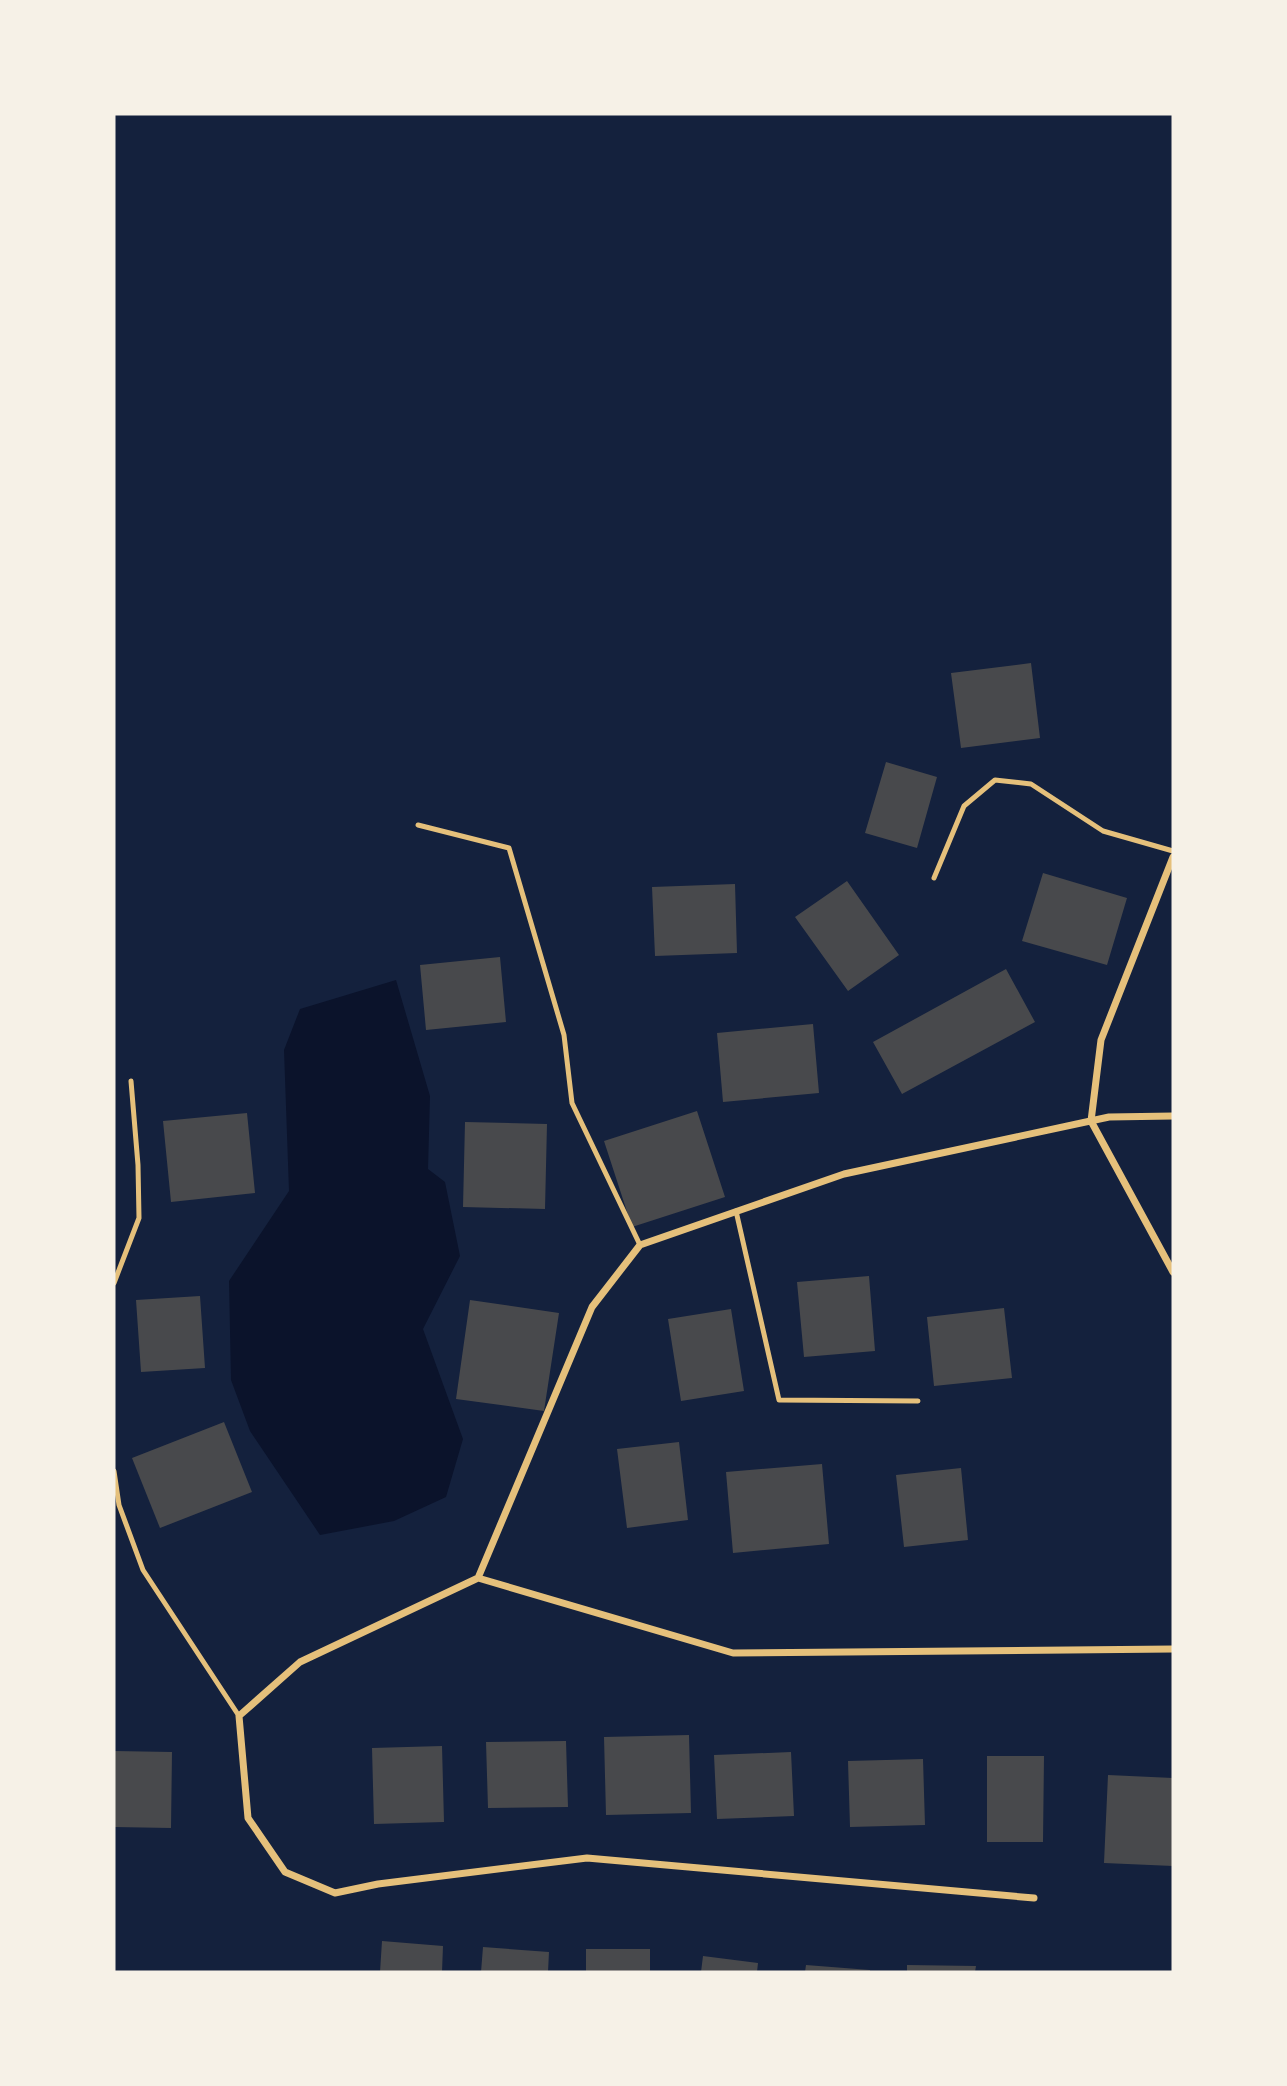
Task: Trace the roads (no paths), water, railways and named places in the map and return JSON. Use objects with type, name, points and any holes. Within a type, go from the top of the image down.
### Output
[{"type":"street","points":[[1173,858],[1101,1040],[1091,1121],[1173,1272]]},
{"type":"street","points":[[478,1578],[592,1307],[640,1245],[844,1174],[1109,1117],[1173,1116]]},
{"type":"street","points":[[1034,1898],[587,1858],[378,1884],[335,1893],[285,1872],[248,1818],[239,1717],[300,1662],[478,1578],[733,1653],[1173,1649]]},
{"type":"lane","points":[[934,878],[964,806],[995,780],[1031,784],[1103,831],[1173,851]]},
{"type":"lane","points":[[418,825],[509,848],[564,1035],[572,1103],[640,1245]]},
{"type":"lane","points":[[114,1283],[139,1219],[138,1164],[131,1081]]},
{"type":"lane","points":[[736,1212],[779,1400],[918,1401]]},
{"type":"lane","points":[[114,1471],[119,1505],[143,1570],[239,1717]]},
{"type":"water","points":[[396,980],[430,1096],[428,1169],[445,1182],[460,1256],[423,1329],[463,1439],[446,1497],[394,1521],[320,1535],[250,1431],[231,1380],[229,1281],[289,1191],[284,1050],[300,1009]]}]
